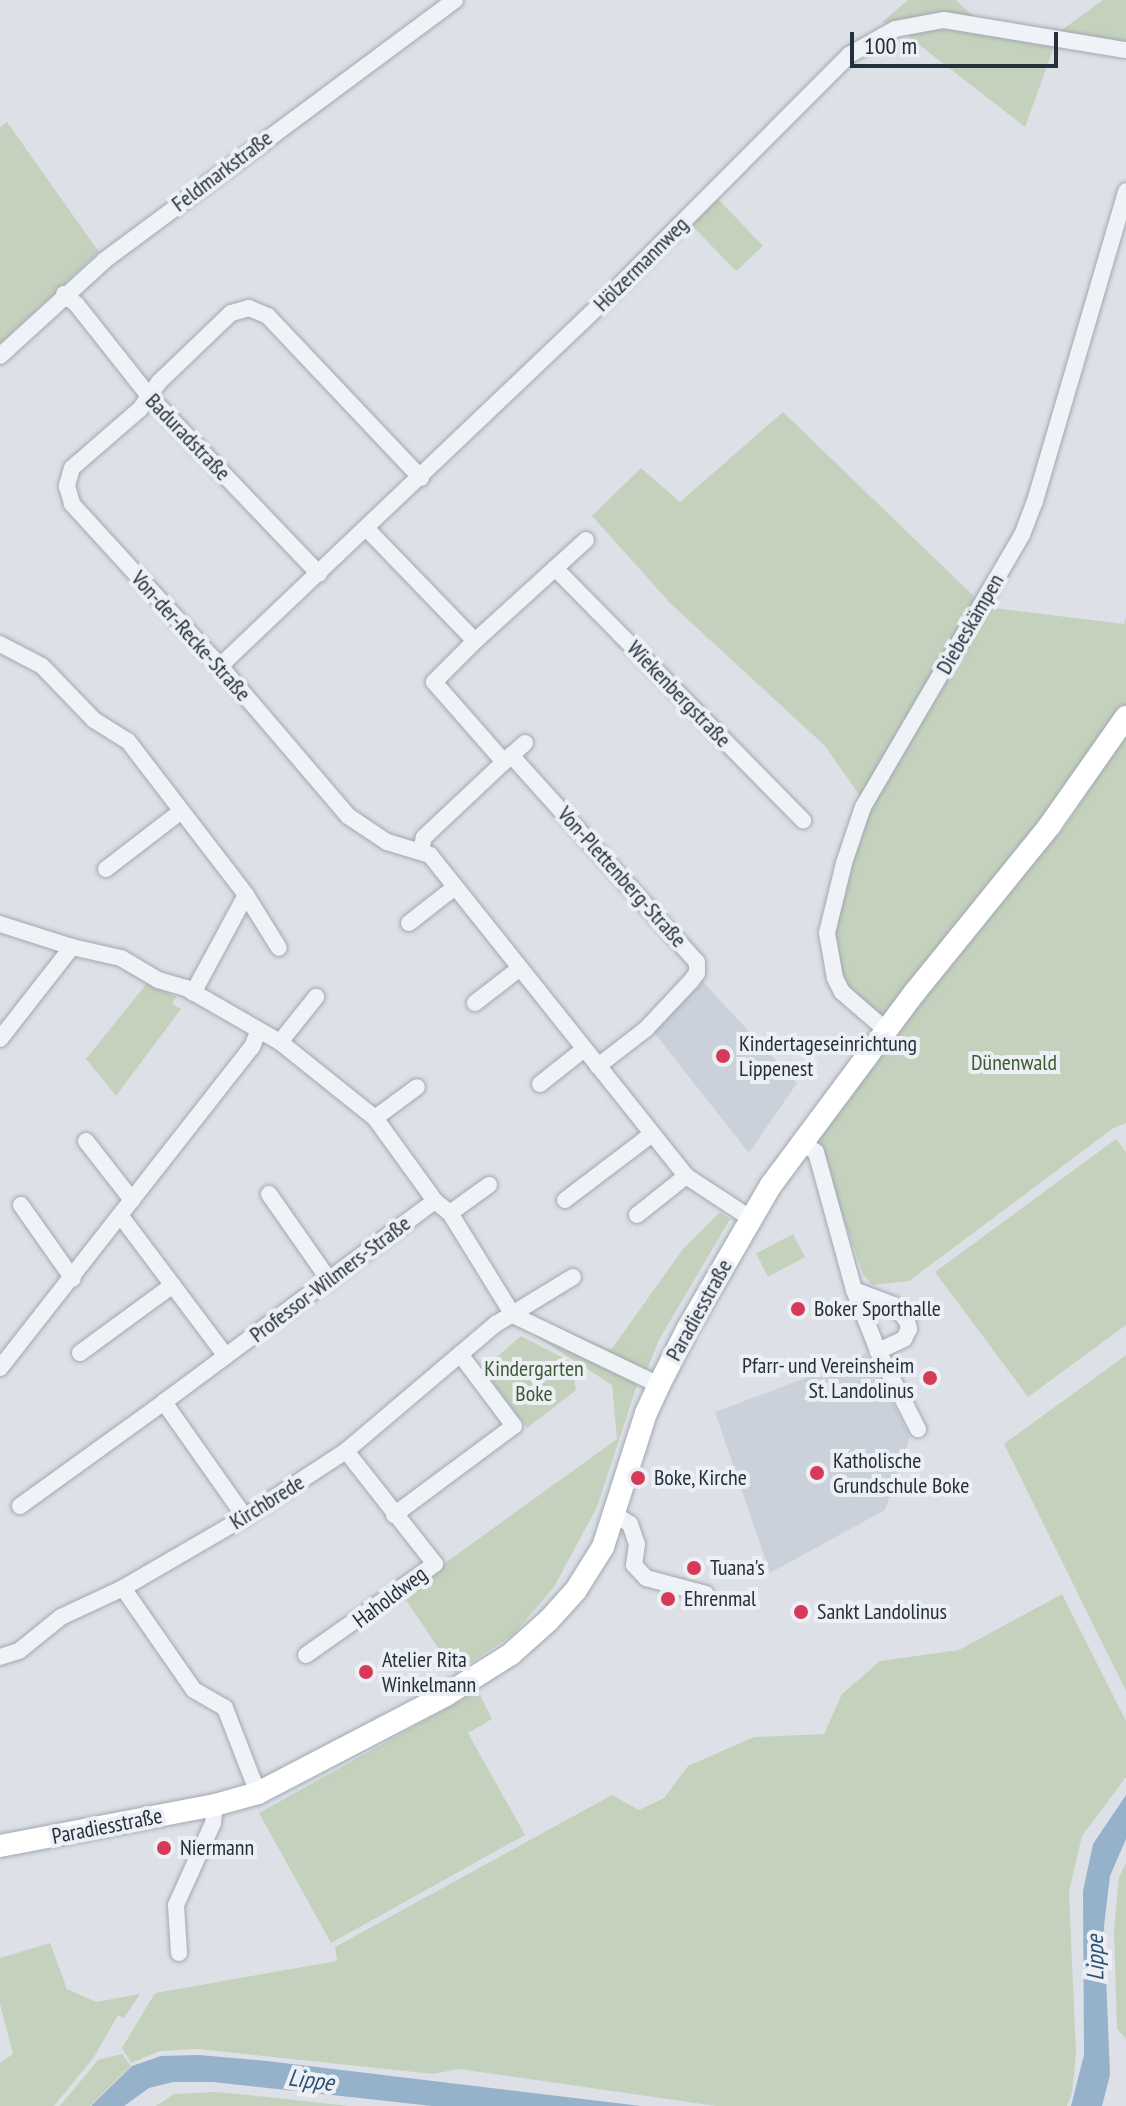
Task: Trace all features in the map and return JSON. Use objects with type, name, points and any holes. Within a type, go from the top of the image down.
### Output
[{"type":"main road","name":"Paradiesstraße","points":[[0,1846],[215,1805],[258,1793],[403,1719],[517,1649],[576,1590],[603,1547],[646,1413],[659,1385],[750,1218],[801,1142],[1050,825],[1126,717]]},
{"type":"street","name":"Feldmarkstraße","points":[[0,356],[64,294],[184,199],[455,0]]},
{"type":"street","name":"Hölzermannweg","points":[[220,666],[604,301],[849,55],[895,29],[944,20],[1126,50]]},
{"type":"street","name":"Diebeskämpen","points":[[886,1030],[842,992],[835,978],[827,933],[844,863],[863,807],[1022,535],[1035,501],[1126,191]]},
{"type":"street","name":"Baduradstraße","points":[[64,294],[149,396],[319,574]]},
{"type":"street","name":"Von-der-Recke-Straße","points":[[421,478],[268,316],[249,308],[231,313],[159,382],[140,409],[72,468],[68,496],[220,666],[348,816],[387,842],[421,850]]},
{"type":"street","points":[[366,528],[475,641]]},
{"type":"street","points":[[508,759],[434,682],[586,540]]},
{"type":"street","name":"Wiekenbergstraße","points":[[555,568],[803,820]]},
{"type":"street","points":[[0,644],[42,666],[94,720],[128,741],[246,895],[279,948]]},
{"type":"street","points":[[525,743],[424,837],[421,850],[430,855],[686,1176],[750,1218]]},
{"type":"street","name":"Von-Plettenberg-Straße","points":[[508,759],[697,962],[697,973],[691,981],[646,1029],[598,1066]]},
{"type":"street","points":[[106,869],[180,812]]},
{"type":"street","points":[[409,923],[455,887]]},
{"type":"street","points":[[193,993],[246,895]]},
{"type":"street","points":[[0,924],[72,947],[121,958],[158,980],[193,993],[280,1042],[375,1118],[435,1201],[450,1213],[513,1315],[659,1385]]},
{"type":"street","points":[[0,1039],[72,947]]},
{"type":"street","points":[[475,1003],[520,968]]},
{"type":"street","points":[[280,1042],[316,997]]},
{"type":"street","points":[[0,1368],[73,1279],[252,1047],[259,1030]]},
{"type":"street","points":[[540,1084],[584,1049]]},
{"type":"street","points":[[375,1118],[417,1087]]},
{"type":"street","points":[[565,1200],[652,1134]]},
{"type":"street","points":[[86,1141],[132,1200]]},
{"type":"street","points":[[801,1142],[816,1152],[854,1290],[878,1351],[918,1429]]},
{"type":"street","points":[[637,1215],[686,1176]]},
{"type":"street","points":[[450,1213],[489,1185]]},
{"type":"street","points":[[269,1194],[329,1280]]},
{"type":"street","name":"Professor-Wilmers-Straße","points":[[20,1506],[435,1201]]},
{"type":"street","points":[[21,1205],[73,1279]]},
{"type":"street","name":"Professor-Wilmers-Straße","points":[[120,1215],[226,1356]]},
{"type":"street","name":"Kirchbrede","points":[[0,1657],[19,1651],[61,1617],[123,1588],[245,1517],[346,1451],[496,1324],[573,1277]]},
{"type":"street","points":[[80,1353],[173,1285]]},
{"type":"street","points":[[854,1290],[894,1305],[907,1321],[909,1329],[904,1339],[878,1351]]},
{"type":"street","points":[[394,1515],[514,1426],[460,1354]]},
{"type":"street","points":[[164,1402],[245,1517]]},
{"type":"street","name":"Haholdweg","points":[[306,1655],[435,1564],[346,1451]]},
{"type":"street","points":[[614,1514],[630,1524],[637,1544],[634,1565],[646,1578],[706,1594]]},
{"type":"street","points":[[123,1588],[194,1690],[225,1708],[258,1793]]},
{"type":"street","points":[[179,1953],[176,1905],[213,1823],[215,1805]]},
{"type":"shaded area","name":"Kindertageseinrichtung Lippenest","points":[[703,982],[797,1083],[749,1153],[652,1030]]},
{"type":"shaded area","name":"Katholische Grundschule Boke","points":[[866,1353],[910,1437],[885,1510],[770,1573],[715,1412],[816,1374],[824,1378]]},
{"type":"green space","points":[[908,0],[956,0],[977,20],[892,25],[882,22]]},
{"type":"green space","points":[[1103,0],[1126,0],[1126,43],[1059,32]]},
{"type":"green space","points":[[942,24],[1055,44],[1025,127],[900,30]]},
{"type":"green space","points":[[7,122],[99,252],[0,344],[0,127]]},
{"type":"green space","points":[[715,196],[763,246],[736,271],[688,222]]},
{"type":"green space","points":[[783,412],[985,607],[1124,624],[1126,618],[1126,708],[1046,823],[883,1022],[838,975],[832,933],[862,799],[825,746],[671,604],[592,516],[641,468],[680,502]]},
{"type":"green space","name":"Dünenwald","points":[[1126,735],[1126,1123],[1112,1129],[909,1281],[872,1285],[863,1274],[818,1147],[810,1140],[988,916],[1063,829]]},
{"type":"green space","points":[[147,983],[176,997],[172,1004],[181,1009],[116,1096],[86,1059]]},
{"type":"green space","points":[[1116,1139],[1126,1152],[1126,1325],[1028,1397],[935,1272]]},
{"type":"green space","points":[[720,1212],[730,1219],[659,1340],[646,1372],[620,1361],[612,1352],[619,1371],[637,1385],[597,1507],[554,1587],[514,1634],[455,1673],[402,1594],[617,1439],[612,1385],[523,1328],[537,1318],[611,1350],[683,1249]]},
{"type":"green space","points":[[793,1234],[805,1257],[768,1277],[756,1254]]},
{"type":"green space","name":"Kindergarten Boke","points":[[521,1336],[571,1362],[576,1390],[527,1428],[483,1369]]},
{"type":"green space","points":[[1126,1355],[1126,1691],[1004,1444]]},
{"type":"green space","points":[[1062,1594],[1126,1721],[1126,1777],[1082,1836],[1069,1891],[1076,2054],[1072,2093],[1067,2106],[716,2106],[459,2069],[433,2074],[198,2049],[160,2051],[131,2063],[122,2048],[155,1993],[337,1961],[335,1947],[612,1795],[639,1810],[664,1798],[688,1766],[754,1737],[824,1734],[842,1694],[880,1661],[959,1650]]},
{"type":"green space","points":[[478,1691],[492,1719],[468,1733],[525,1835],[331,1943],[259,1813]]},
{"type":"green space","points":[[1126,1863],[1126,2039],[1117,2029],[1114,1929],[1119,1877]]},
{"type":"green space","points":[[50,1943],[67,1989],[96,2002],[140,1994],[124,2018],[118,2015],[94,2057],[54,2106],[0,2106],[0,2063],[13,2054],[0,2004],[0,1958]]},
{"type":"green space","points":[[122,2054],[131,2066],[90,2106],[60,2106],[98,2060]]},
{"type":"green space","points":[[216,2092],[348,2106],[156,2106],[174,2094]]},
{"type":"water","name":"Lippe","points":[[1126,1795],[1126,1839],[1110,1876],[1104,1926],[1110,2075],[1102,2106],[1071,2106],[1084,2055],[1083,1891],[1093,1844]]},
{"type":"water","name":"Lippe","points":[[199,2055],[641,2106],[432,2106],[213,2082],[173,2082],[149,2088],[124,2106],[91,2106],[132,2066],[161,2056]]},
{"type":"place","name":"Kindertageseinrichtung Lippenest","points":[[723,1056]]},
{"type":"place","name":"Boker Sporthalle","points":[[798,1309]]},
{"type":"place","name":"Pfarr- und Vereinsheim St. Landolinus","points":[[930,1378]]},
{"type":"place","name":"Katholische Grundschule Boke","points":[[817,1473]]},
{"type":"place","name":"Boke, Kirche","points":[[638,1478]]},
{"type":"place","name":"Tuana's","points":[[694,1568]]},
{"type":"place","name":"Ehrenmal","points":[[668,1599]]},
{"type":"place","name":"Sankt Landolinus","points":[[801,1612]]},
{"type":"place","name":"Atelier Rita Winkelmann","points":[[366,1672]]},
{"type":"place","name":"Niermann","points":[[164,1848]]}]
